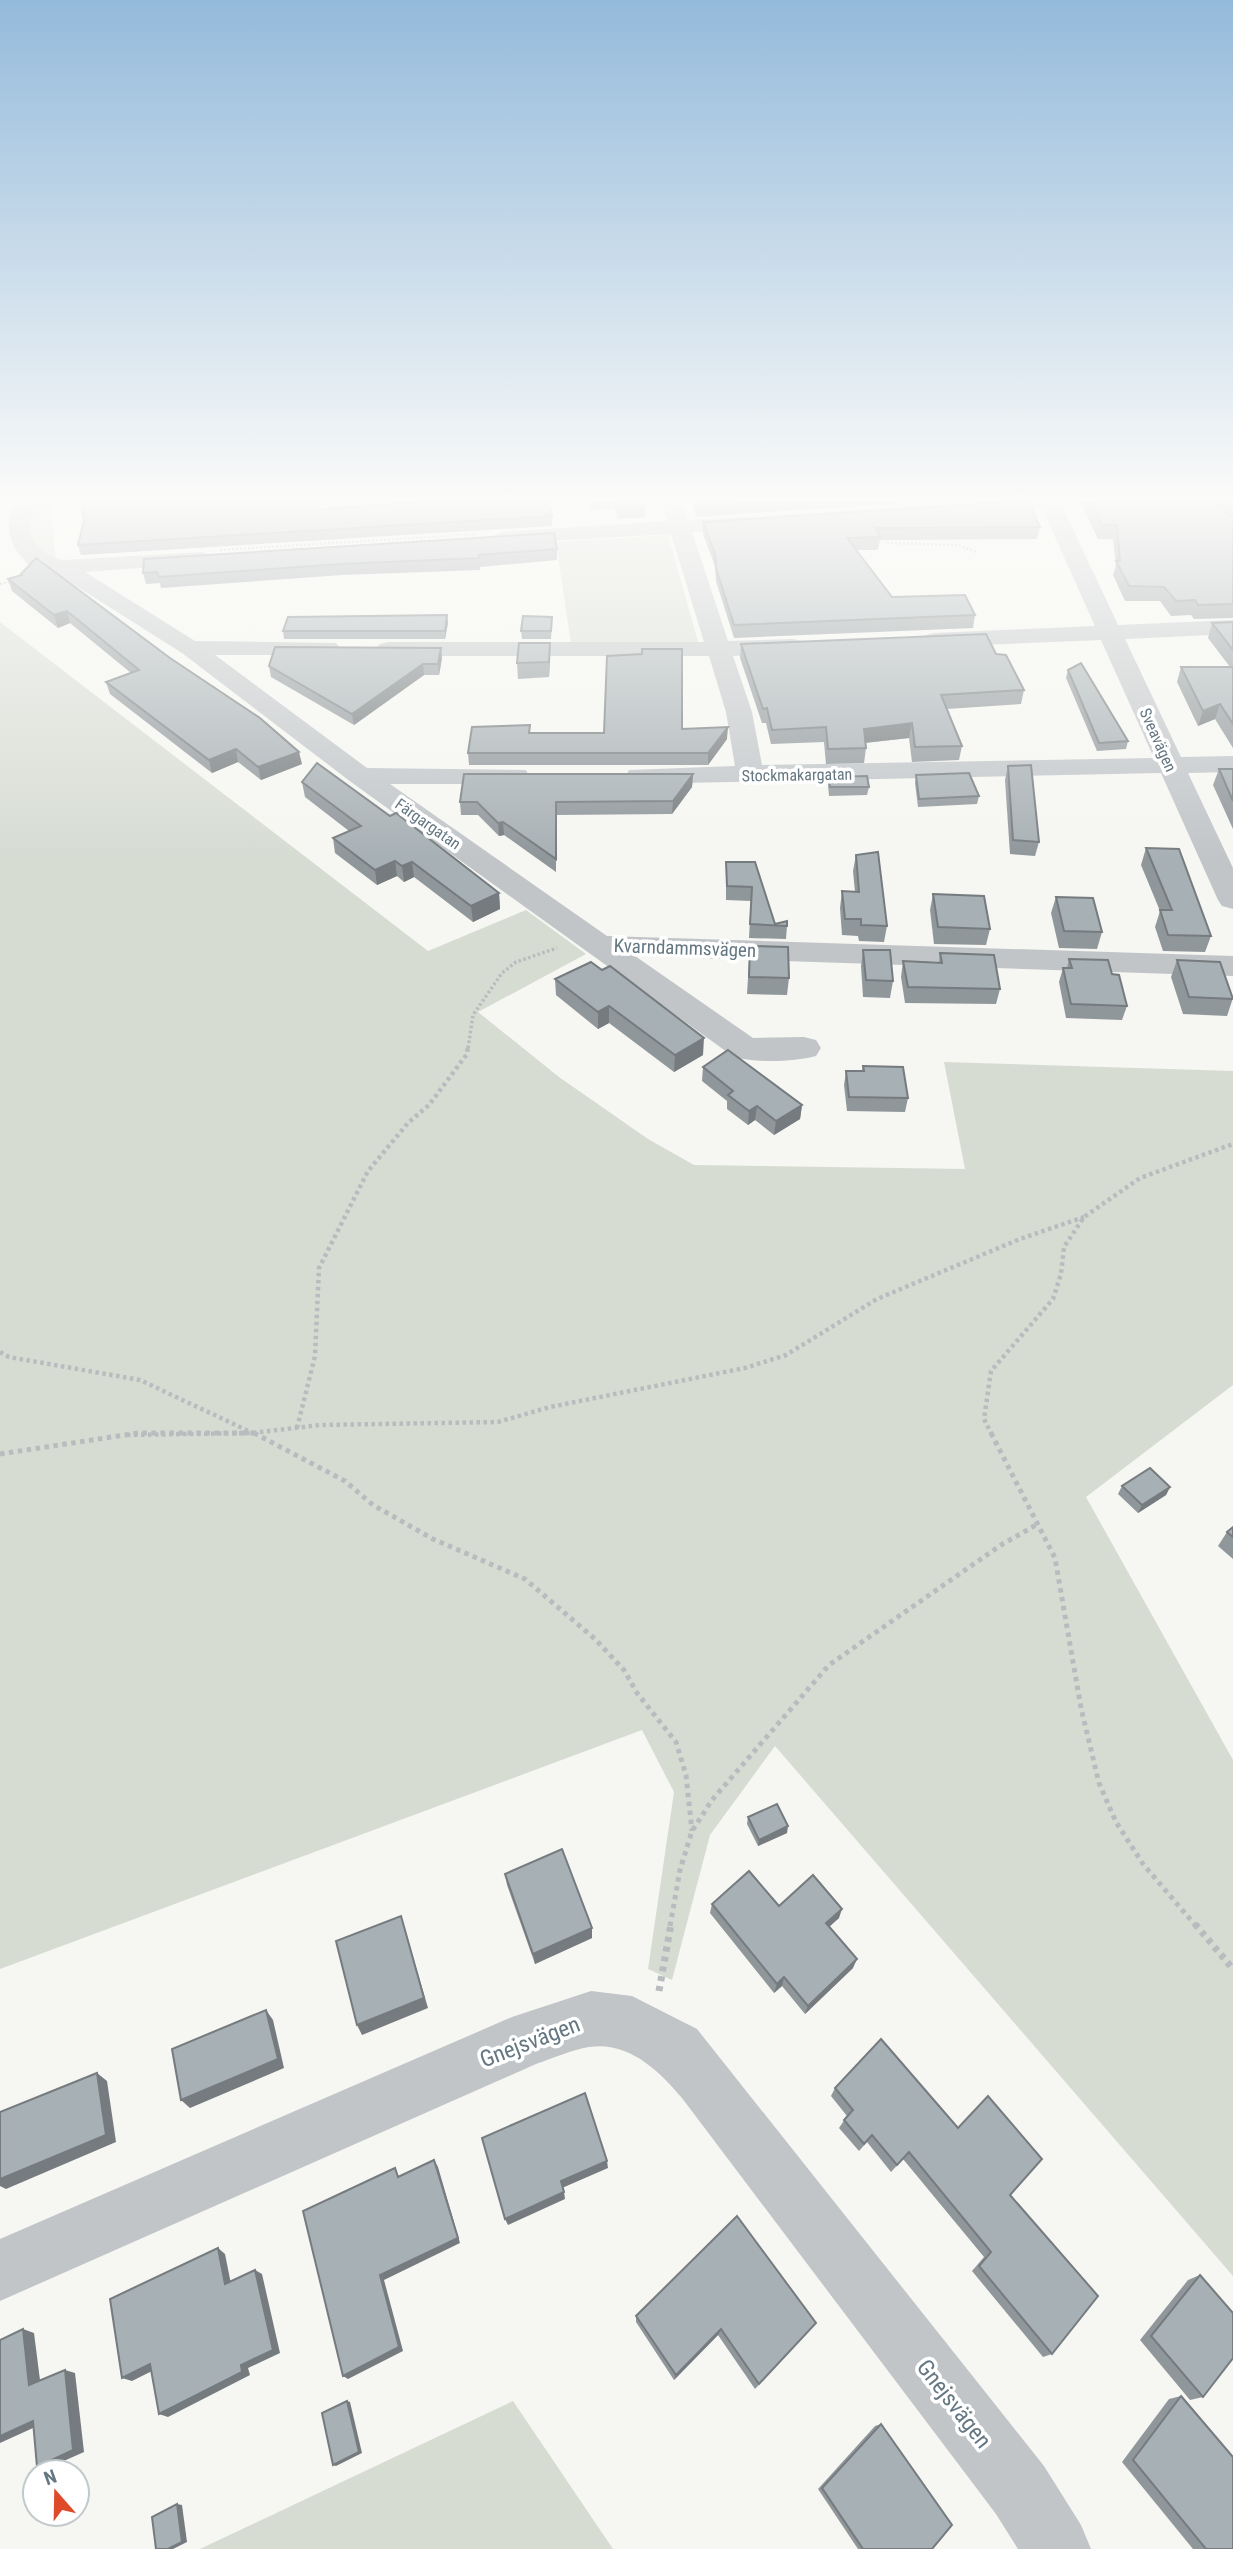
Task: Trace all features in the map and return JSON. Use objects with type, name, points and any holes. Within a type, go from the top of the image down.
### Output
[{"type":"street","name":"Färgargatan","points":[[147,621],[190,648],[360,776],[746,1049],[804,1048]]},
{"type":"street","points":[[709,621],[739,712],[750,776]]},
{"type":"street","name":"Sveavägen","points":[[1104,621],[1170,766],[1231,890]]},
{"type":"street","points":[[907,641],[1233,627]]},
{"type":"street","points":[[190,648],[718,649],[812,645]]},
{"type":"street","name":"Stockmakargatan","points":[[611,776],[750,776],[1233,764]]},
{"type":"street","points":[[360,776],[541,776]]},
{"type":"street","name":"Kvarndammsvägen","points":[[598,945],[1233,966]]},
{"type":"street","name":"Gnejsvägen","points":[[0,2270],[532,2037],[591,2019],[632,2024],[651,2032],[677,2049],[702,2078],[1020,2490],[1057,2549]]},
{"type":"path","points":[[297,1428],[315,1356],[320,1268],[368,1171],[408,1123],[429,1105],[441,1084],[467,1054],[472,1015],[502,973],[516,962],[539,953],[562,947],[598,945]]},
{"type":"path","points":[[0,1454],[138,1433],[252,1433],[297,1428],[498,1422],[550,1407],[745,1368],[786,1355],[877,1299],[1020,1238],[1084,1217],[1140,1178],[1233,1145]]},
{"type":"path","points":[[1084,1217],[1064,1247],[1061,1274],[1053,1299],[991,1371],[984,1419],[1055,1558],[1081,1709],[1099,1783],[1116,1822],[1143,1864],[1233,1969]]},
{"type":"path","points":[[0,1352],[9,1357],[140,1380],[309,1460],[345,1481],[373,1505],[433,1539],[525,1579],[595,1639],[624,1670],[637,1693],[676,1742],[687,1775],[692,1831]]},
{"type":"path","points":[[651,2032],[680,1870],[692,1831],[712,1800],[829,1665],[1001,1545],[1036,1525]]},
{"type":"shaded area","points":[[568,621],[692,621],[699,645],[571,644]]},
{"type":"shaded area","points":[[0,622],[428,951],[526,910],[586,954],[478,1012],[559,1077],[648,1139],[694,1165],[965,1169],[944,1062],[1233,1071],[1233,1385],[1086,1497],[1233,1760],[1233,2276],[775,1746],[710,1835],[672,1980],[648,1969],[674,1792],[642,1730],[0,1969]]},
{"type":"shaded area","points":[[513,2401],[613,2549],[200,2549]]},
{"type":"building","points":[[79,621],[120,621],[260,718],[299,752],[258,767],[236,749],[209,760],[106,682],[139,670]]},
{"type":"building","points":[[287,621],[446,621],[445,631],[283,631]]},
{"type":"building","points":[[522,621],[552,621],[551,631],[521,631]]},
{"type":"building","points":[[733,621],[832,621],[734,625]]},
{"type":"building","points":[[1233,622],[1233,650],[1212,623]]},
{"type":"building","points":[[986,634],[996,654],[1006,655],[1024,690],[941,695],[962,746],[915,747],[912,723],[864,729],[866,748],[828,749],[826,727],[772,730],[767,708],[763,709],[741,644]]},
{"type":"building","points":[[519,643],[550,643],[549,662],[517,663]]},
{"type":"building","points":[[275,647],[441,648],[438,664],[423,664],[352,714],[269,666]]},
{"type":"building","points":[[642,649],[682,649],[682,729],[728,727],[708,753],[468,753],[472,727],[530,725],[529,733],[604,733],[607,656],[642,654]]},
{"type":"building","points":[[1081,663],[1128,741],[1099,743],[1068,670]]},
{"type":"building","points":[[1181,667],[1233,667],[1233,724],[1220,704],[1203,711]]},
{"type":"building","points":[[317,763],[390,816],[396,813],[499,893],[471,906],[412,862],[402,866],[395,861],[375,870],[333,838],[361,826],[302,782]]},
{"type":"building","points":[[1031,765],[1039,842],[1013,840],[1008,766]]},
{"type":"building","points":[[1219,769],[1233,769],[1233,801]]},
{"type":"building","points":[[969,773],[979,796],[919,799],[916,775]]},
{"type":"building","points":[[464,774],[693,774],[673,801],[556,802],[556,859],[503,822],[498,823],[477,802],[460,802]]},
{"type":"building","points":[[867,776],[869,787],[830,787],[829,777]]},
{"type":"building","points":[[1146,848],[1179,849],[1211,936],[1168,935],[1160,910],[1172,910]]},
{"type":"building","points":[[878,852],[887,926],[861,925],[861,919],[845,919],[842,891],[859,892],[856,855]]},
{"type":"building","points":[[726,862],[755,862],[775,924],[787,921],[787,926],[750,924],[752,887],[727,886]]},
{"type":"building","points":[[933,894],[984,896],[990,929],[938,927]]},
{"type":"building","points":[[1056,897],[1093,898],[1102,932],[1064,931]]},
{"type":"building","points":[[750,946],[788,947],[789,978],[749,977]]},
{"type":"building","points":[[863,950],[890,950],[893,981],[866,980]]},
{"type":"building","points":[[940,953],[994,955],[1000,989],[908,987],[903,961],[942,963]]},
{"type":"building","points":[[1069,959],[1108,960],[1112,974],[1119,975],[1127,1006],[1071,1004],[1063,968],[1072,968]]},
{"type":"building","points":[[1177,960],[1220,962],[1233,999],[1189,997]]},
{"type":"building","points":[[591,962],[602,970],[610,966],[704,1038],[675,1055],[609,1006],[598,1012],[555,979]]},
{"type":"building","points":[[728,1050],[802,1105],[776,1121],[757,1106],[749,1111],[728,1095],[733,1091],[703,1067]]},
{"type":"building","points":[[863,1066],[903,1067],[908,1098],[849,1097],[846,1071],[864,1071]]},
{"type":"building","points":[[1150,1468],[1170,1487],[1142,1505],[1122,1486]]},
{"type":"building","points":[[777,1804],[788,1826],[759,1840],[748,1817]]},
{"type":"building","points":[[562,1849],[592,1928],[533,1954],[505,1874]]},
{"type":"building","points":[[749,1871],[779,1906],[813,1875],[842,1909],[826,1923],[857,1959],[808,2006],[784,1977],[777,1984],[712,1904]]},
{"type":"building","points":[[401,1916],[424,1998],[357,2025],[336,1941]]},
{"type":"building","points":[[266,2010],[278,2059],[181,2100],[172,2049]]},
{"type":"building","points":[[881,2039],[958,2128],[988,2096],[1042,2159],[1010,2195],[1098,2296],[1052,2354],[979,2266],[991,2252],[909,2152],[897,2165],[872,2135],[864,2144],[844,2120],[853,2110],[835,2088]]},
{"type":"building","points":[[97,2073],[106,2135],[0,2179],[0,2112]]},
{"type":"building","points":[[585,2093],[607,2161],[561,2181],[564,2192],[505,2219],[482,2138]]},
{"type":"building","points":[[434,2160],[458,2238],[380,2275],[399,2347],[343,2376],[303,2211],[395,2168],[398,2177]]},
{"type":"building","points":[[737,2216],[816,2323],[759,2384],[721,2329],[676,2375],[636,2316]]},
{"type":"building","points":[[218,2248],[225,2284],[255,2270],[273,2350],[241,2365],[242,2372],[159,2414],[150,2364],[122,2378],[110,2299]]},
{"type":"building","points":[[1200,2275],[1233,2313],[1233,2358],[1203,2397],[1151,2336]]},
{"type":"building","points":[[23,2329],[29,2385],[65,2370],[73,2450],[56,2458],[36,2458],[33,2421],[0,2436],[0,2340]]},
{"type":"building","points":[[1181,2396],[1233,2457],[1233,2549],[1206,2549],[1133,2460]]},
{"type":"building","points":[[347,2401],[359,2452],[333,2465],[322,2413]]},
{"type":"building","points":[[881,2424],[952,2525],[932,2549],[863,2549],[822,2488]]},
{"type":"building","points":[[177,2504],[182,2542],[168,2549],[156,2549],[152,2517]]}]
